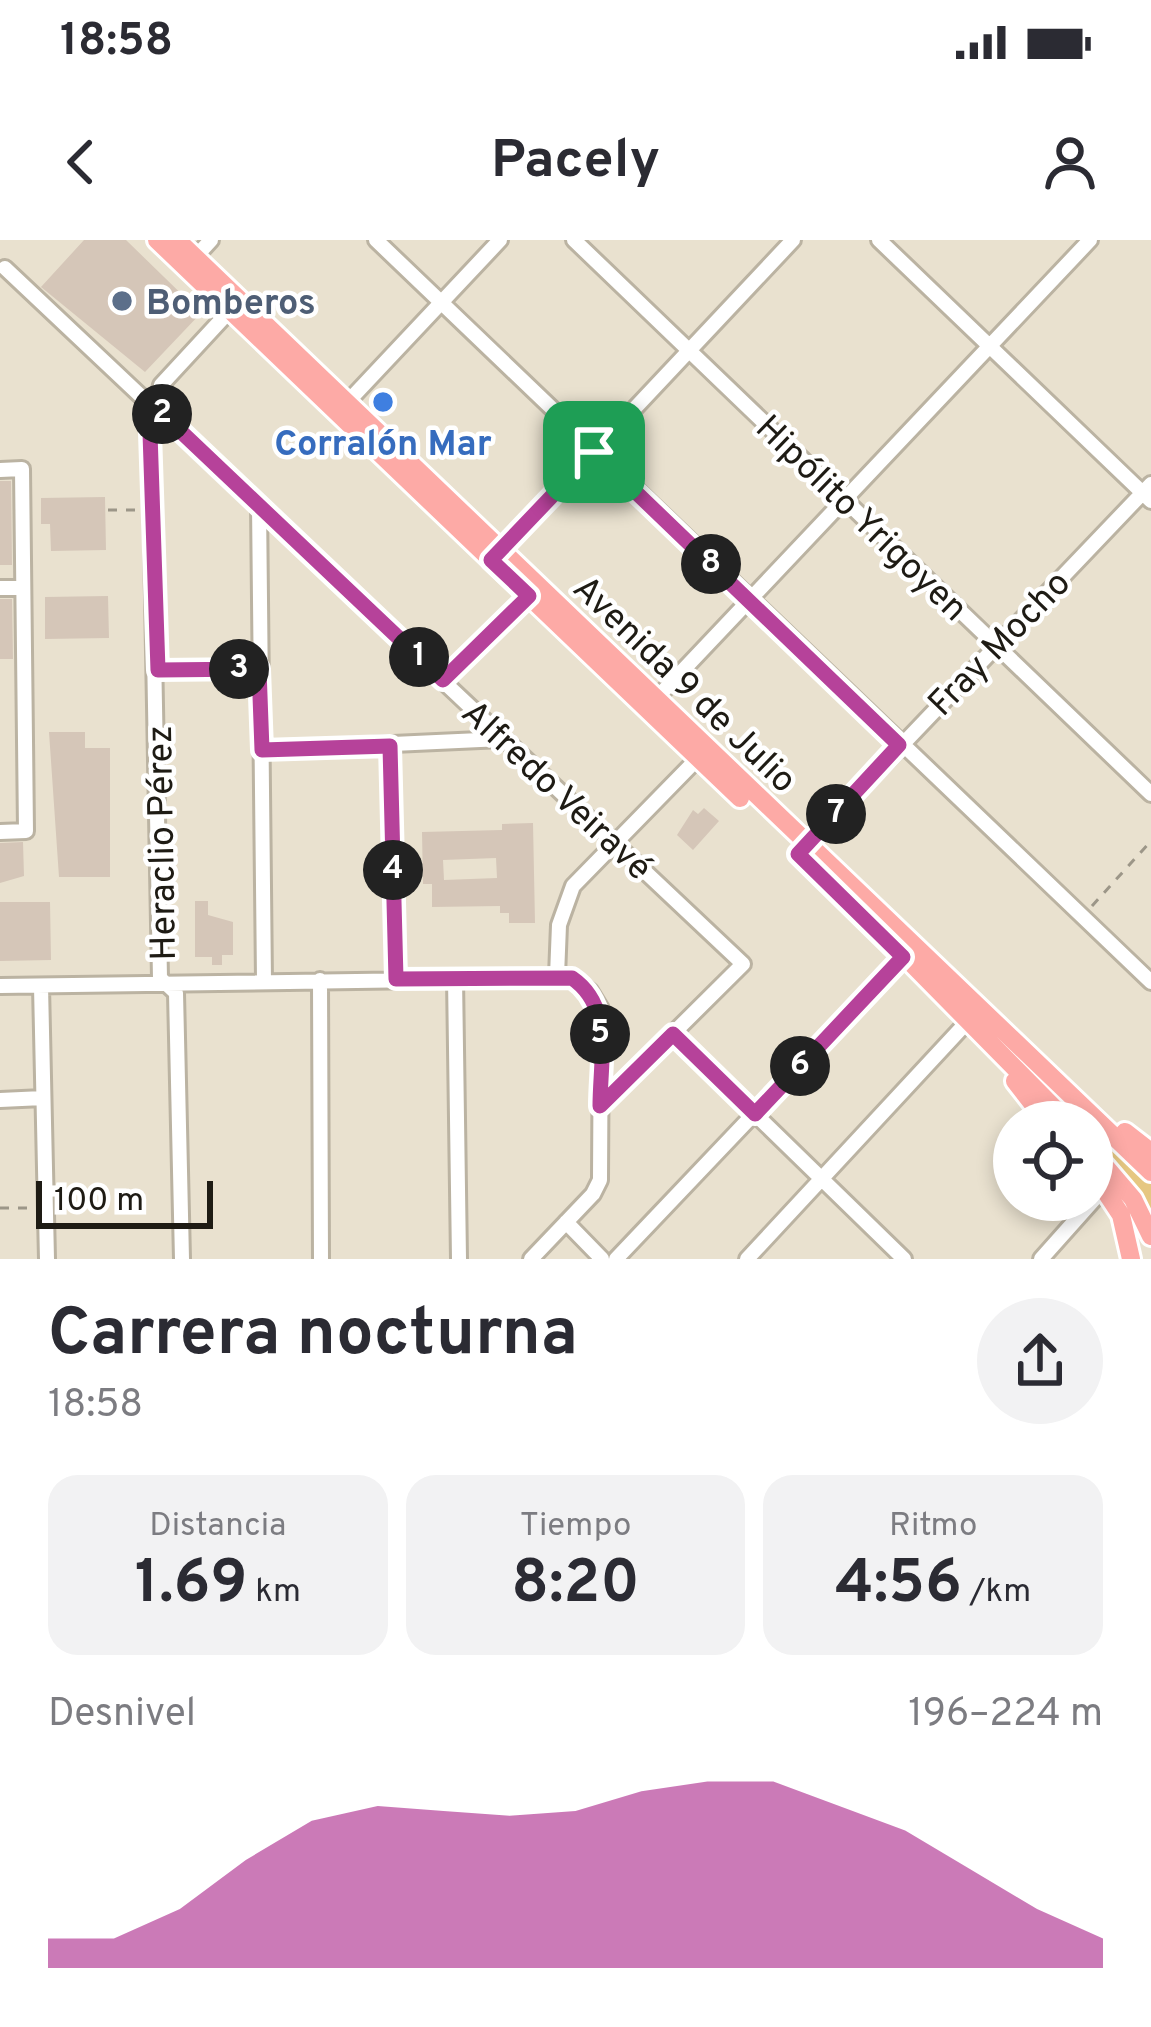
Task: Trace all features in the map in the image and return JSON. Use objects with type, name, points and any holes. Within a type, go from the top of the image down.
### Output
[{"type":"main road","name":"Avenida 9 de Julio","points":[[157,240],[190,262],[802,850],[1046,1101]]},
{"type":"main road","name":"Avenida 9 de Julio","points":[[177,240],[190,262]]},
{"type":"main road","name":"Avenida 9 de Julio","points":[[496,555],[529,596],[651,704],[698,758],[1073,1094],[1151,1172]]},
{"type":"main road","points":[[972,1025],[1031,1101]]},
{"type":"main road","points":[[1073,1094],[1151,1152]]},
{"type":"main road","points":[[1113,1176],[1133,1199],[1151,1236]]},
{"type":"main road","points":[[1113,1202],[1132,1259]]},
{"type":"street","points":[[190,262],[211,240]]},
{"type":"street","points":[[376,240],[1151,982]]},
{"type":"street","points":[[343,407],[500,240]]},
{"type":"street","name":"Hipólito Yrigoyen","points":[[574,240],[1151,794]]},
{"type":"street","points":[[496,555],[793,240]]},
{"type":"street","points":[[879,240],[1148,493]]},
{"type":"street","points":[[651,704],[746,598],[1090,240]]},
{"type":"street","name":"Alfredo Veiravé","points":[[5,268],[743,964],[673,1034]]},
{"type":"street","name":"Heraclio Pérez","points":[[182,1259],[176,993],[160,978],[158,670],[150,433],[161,385],[235,305]]},
{"type":"street","points":[[0,470],[22,469],[26,831],[0,832]]},
{"type":"street","name":"Fray Mocho","points":[[802,850],[996,644],[1148,493]]},
{"type":"street","points":[[259,504],[264,981]]},
{"type":"street","points":[[0,588],[20,588]]},
{"type":"street","points":[[443,680],[529,596]]},
{"type":"street","points":[[158,670],[259,669]]},
{"type":"street","points":[[262,750],[502,739]]},
{"type":"street","points":[[390,746],[396,979]]},
{"type":"street","points":[[557,976],[559,925],[573,886],[698,758]]},
{"type":"street","points":[[616,1259],[903,957]]},
{"type":"street","points":[[0,986],[557,976],[590,991],[601,1009],[600,1180],[531,1259]]},
{"type":"street","points":[[454,978],[459,1259]]},
{"type":"street","points":[[320,980],[321,1259]]},
{"type":"street","points":[[40,986],[47,1259]]},
{"type":"street","points":[[747,1259],[972,1025]]},
{"type":"street","points":[[600,1106],[673,1034],[902,1258]]},
{"type":"street","points":[[0,1100],[44,1098]]},
{"type":"street","points":[[1041,1259],[1069,1221]]},
{"type":"street","points":[[566,1222],[602,1259]]},
{"type":"path","points":[[108,509],[152,510]]},
{"type":"path","points":[[1082,917],[1151,841]]},
{"type":"path","points":[[0,1208],[45,1208]]},
{"type":"shaded area","points":[[1113,1147],[1151,1184],[1151,1221],[1113,1164]]},
{"type":"building","name":"Bomberos","points":[[84,240],[126,240],[201,313],[145,372],[41,287]]},
{"type":"building","points":[[0,481],[11,481],[12,565],[0,565]]},
{"type":"building","points":[[105,497],[106,550],[51,551],[50,524],[41,524],[41,498]]},
{"type":"building","points":[[108,596],[109,638],[45,639],[45,597]]},
{"type":"building","points":[[0,599],[12,599],[13,659],[0,659]]},
{"type":"building","points":[[49,732],[85,732],[85,748],[110,748],[110,877],[59,877]]},
{"type":"building","points":[[704,808],[719,821],[693,850],[677,835],[693,810],[698,814]]},
{"type":"building","points":[[533,823],[535,923],[509,923],[509,913],[500,913],[500,906],[432,907],[432,884],[423,884],[422,832],[502,830],[502,824]],"holes":[[[496,858],[497,878],[444,880],[443,860]]]},
{"type":"building","points":[[23,842],[24,876],[0,883],[0,843]]},
{"type":"building","points":[[195,901],[208,901],[208,915],[233,922],[233,955],[222,955],[222,965],[212,965],[212,957],[195,957]]},
{"type":"building","points":[[0,902],[50,902],[51,960],[0,961]]},
{"type":"place","name":"Bomberos","points":[[122,301]]},
{"type":"place","name":"Corralón Mar","points":[[383,402]]},
{"type":"route","points":[[156,408],[443,680],[529,596],[491,560],[594,452],[899,745],[798,854],[903,957],[755,1114],[673,1034],[600,1106],[601,1009],[590,991],[572,978],[396,979],[390,746],[262,750],[259,669],[158,670],[150,433],[156,408]]}]
